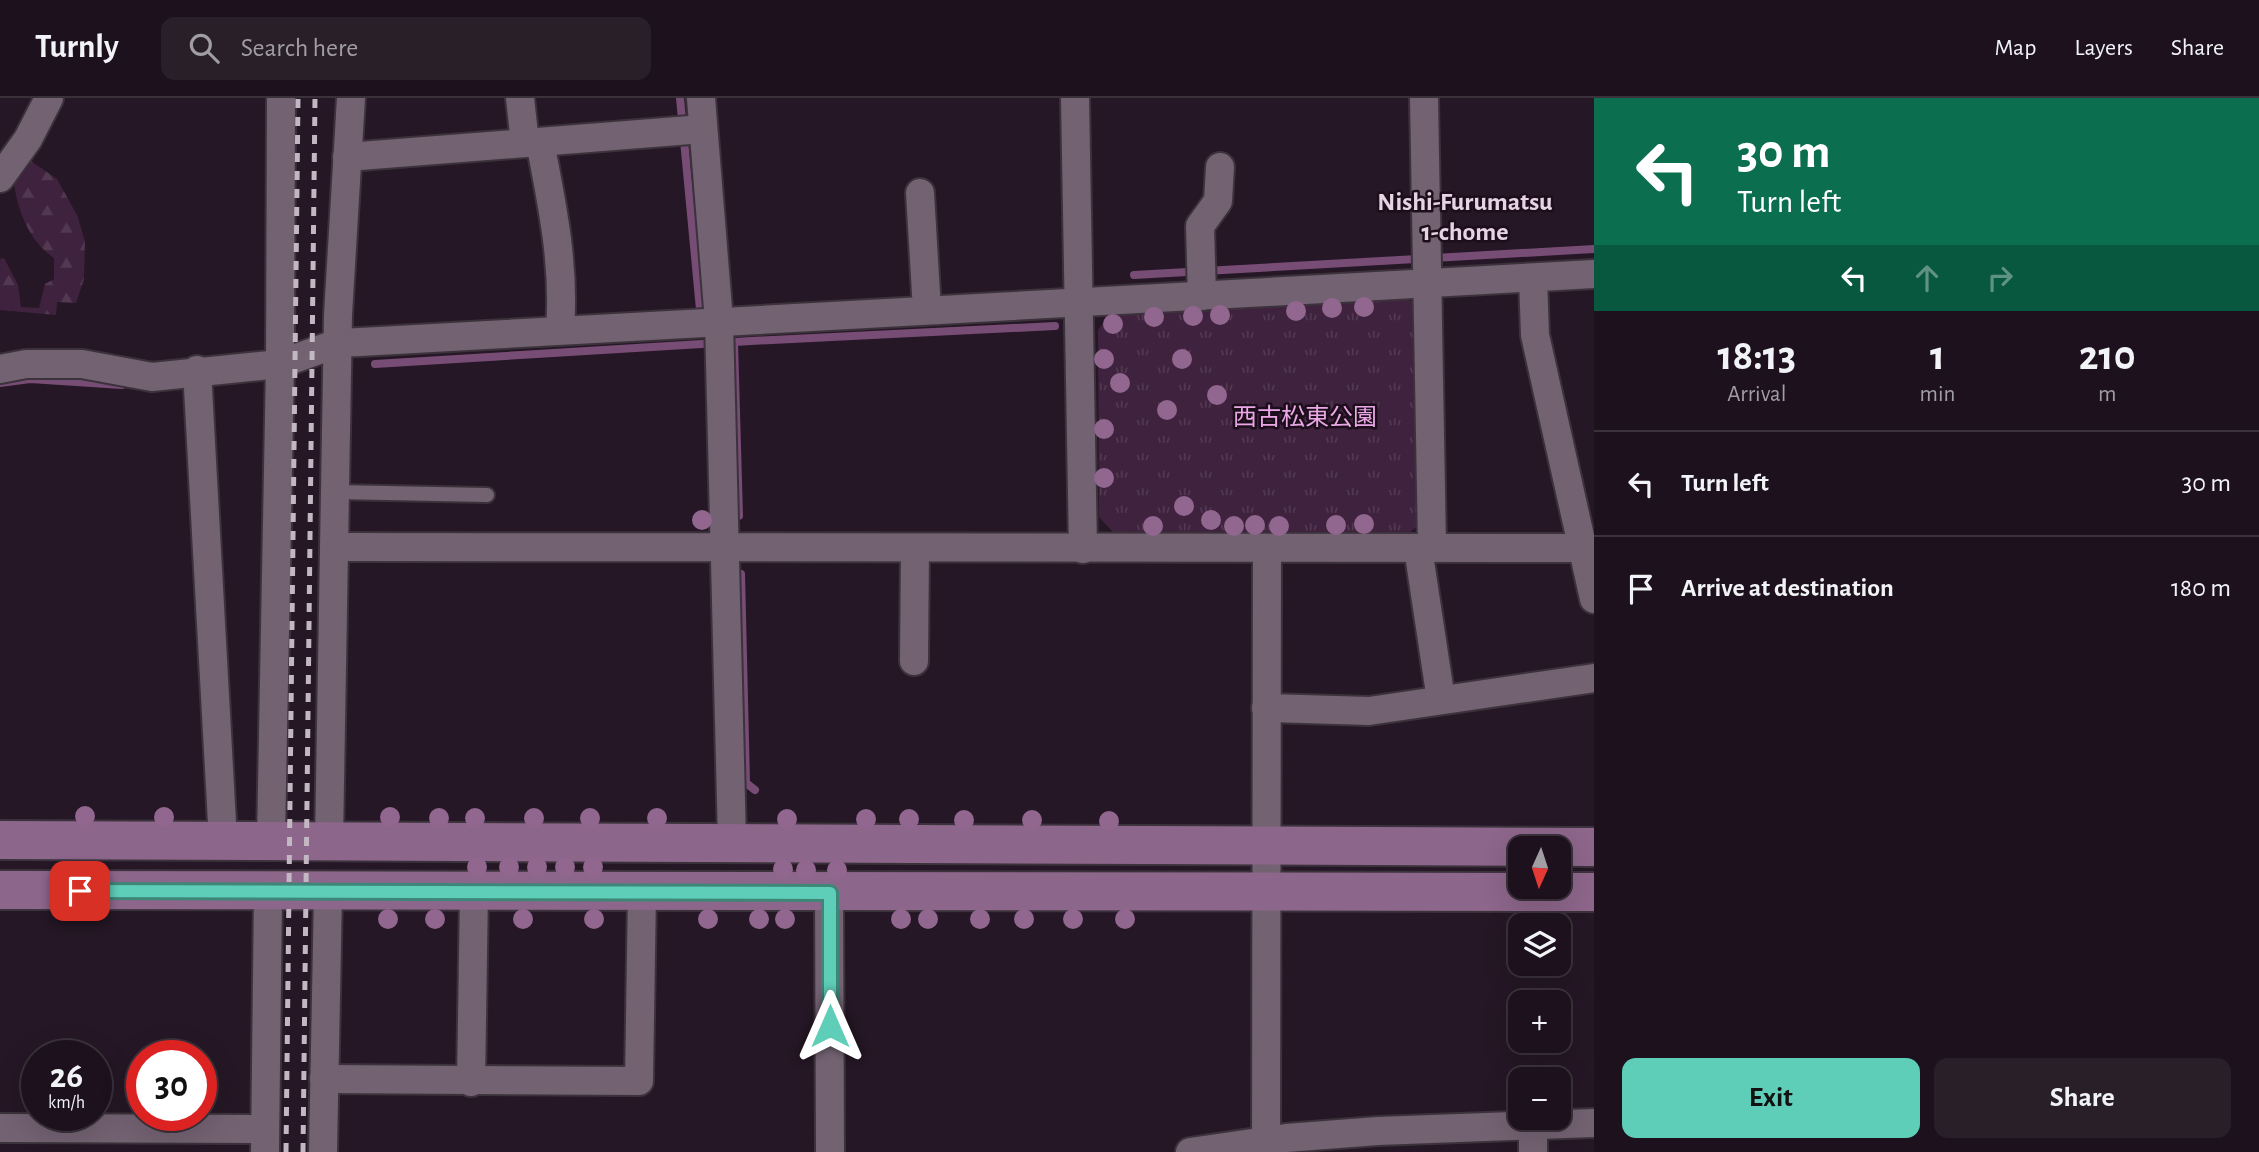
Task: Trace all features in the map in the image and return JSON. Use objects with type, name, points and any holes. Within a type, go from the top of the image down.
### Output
[{"type":"street","points":[[0,178],[27,139],[49,98]]},
{"type":"street","points":[[271,840],[280,364],[281,98]]},
{"type":"street","points":[[329,841],[338,343],[351,98]]},
{"type":"street","points":[[520,98],[558,237],[561,328]]},
{"type":"street","points":[[701,98],[690,130],[712,330],[725,549],[732,841]]},
{"type":"street","points":[[1075,98],[1083,549]]},
{"type":"street","points":[[1424,98],[1425,547],[1441,700]]},
{"type":"street","points":[[347,157],[690,130]]},
{"type":"street","points":[[1202,280],[1200,226],[1218,201],[1220,167]]},
{"type":"street","points":[[920,193],[927,310]]},
{"type":"street","points":[[0,369],[26,364],[82,364],[152,377],[197,380],[280,364],[338,343],[561,328],[712,330],[927,310],[1079,302],[1202,280],[1426,268],[1533,278],[1594,274]]},
{"type":"street","points":[[1533,278],[1535,335],[1588,548],[1594,599]]},
{"type":"street","points":[[197,380],[223,841]]},
{"type":"street","points":[[335,548],[1588,548]]},
{"type":"street","points":[[1266,1147],[1267,548]]},
{"type":"street","points":[[914,661],[915,549]]},
{"type":"street","points":[[1266,708],[1369,710],[1594,678]]},
{"type":"street","points":[[0,840],[732,841],[1594,848]]},
{"type":"street","points":[[0,890],[1265,894],[1594,892]]},
{"type":"street","points":[[0,1128],[265,1141],[268,892]]},
{"type":"street","points":[[323,1152],[328,892]]},
{"type":"street","points":[[471,1082],[474,892]]},
{"type":"street","points":[[324,1079],[639,1081],[642,892]]},
{"type":"street","points":[[830,893],[830,1152]]},
{"type":"street","points":[[1190,1152],[1378,1141],[1533,1139],[1594,1123]]},
{"type":"lane","points":[[336,492],[487,495]]},
{"type":"green space","points":[[25,157],[57,179],[77,215],[85,241],[84,279],[76,303],[57,302],[56,315],[0,310],[0,259],[4,258],[18,285],[21,307],[39,308],[45,284],[54,279],[54,258],[36,241],[24,220],[16,197],[13,173]]},
{"type":"green space","name":"西古松東公園","points":[[1405,296],[1420,309],[1421,523],[1410,532],[1113,532],[1099,517],[1098,330],[1110,314]]},
{"type":"waterway","points":[[680,98],[701,320]]},
{"type":"waterway","points":[[1134,275],[1594,249]]},
{"type":"waterway","points":[[375,364],[1055,326]]},
{"type":"waterway","points":[[734,342],[739,516]]},
{"type":"waterway","points":[[0,383],[30,379],[122,385]]},
{"type":"waterway","points":[[741,574],[746,783],[755,790]]},
{"type":"railway","points":[[286,1152],[298,98]]},
{"type":"railway","points":[[303,1152],[315,98]]},
{"type":"district","name":"Nishi-Furumatsu 1-chome","points":[[1465,216]]},
{"type":"route","points":[[80,891],[830,893],[830,1026]]}]
